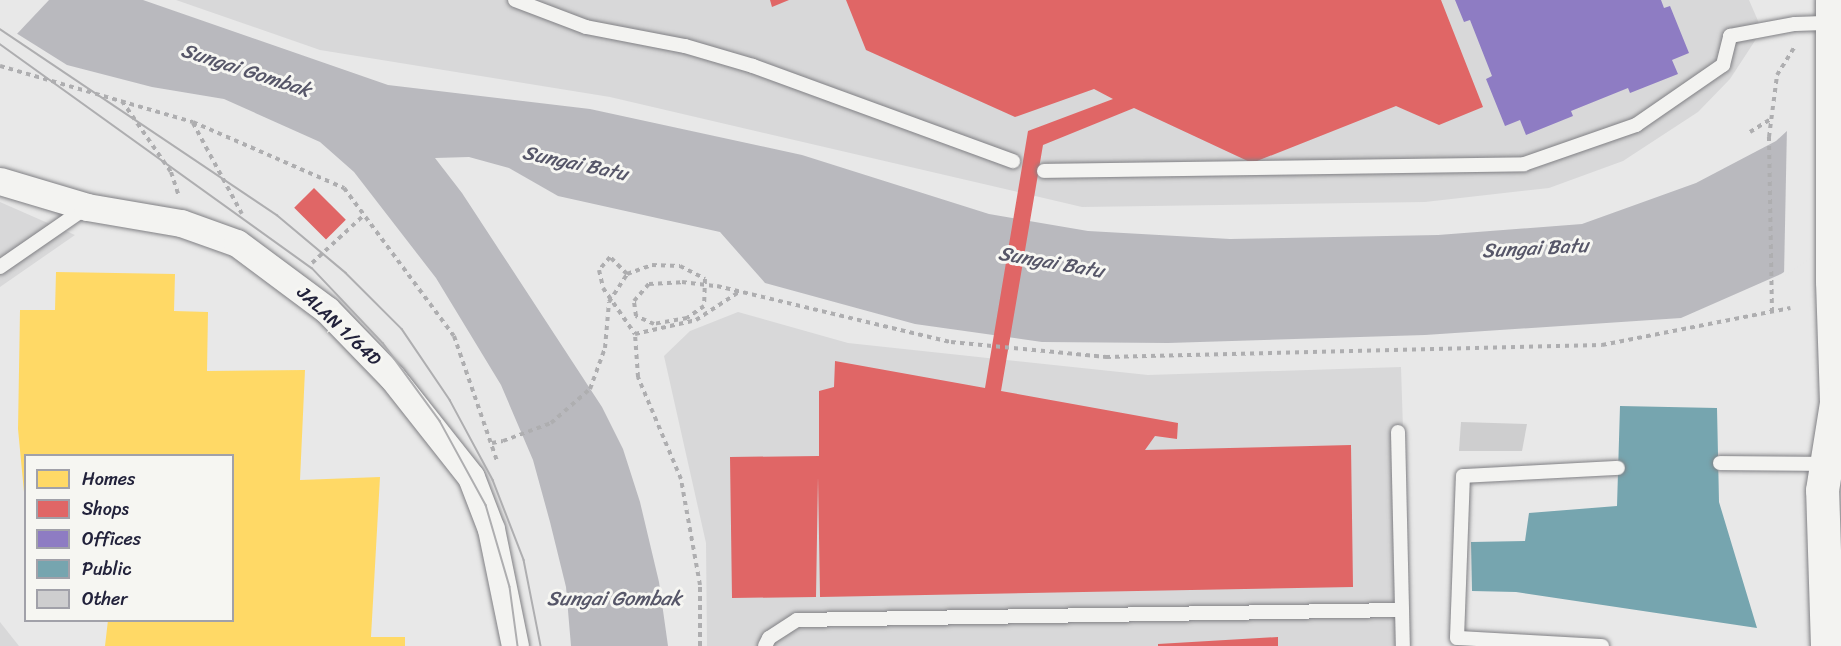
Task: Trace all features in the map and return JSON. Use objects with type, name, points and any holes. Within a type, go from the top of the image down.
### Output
[{"type":"main road","points":[[1827,646],[1832,464],[1839,416],[1832,281],[1829,72],[1831,11]]},
{"type":"street","name":"JALAN 1/64D","points":[[0,182],[87,207],[181,224],[237,243],[327,310],[392,377],[471,477],[496,548],[515,646]]},
{"type":"lane","points":[[515,0],[586,27],[685,46],[753,66],[1013,161]]},
{"type":"lane","points":[[1044,171],[1524,164],[1636,125],[1723,64],[1730,36],[1795,24],[1831,11]]},
{"type":"lane","points":[[0,267],[87,207]]},
{"type":"lane","points":[[1398,432],[1403,646]]},
{"type":"lane","points":[[1720,463],[1832,464]]},
{"type":"lane","points":[[1602,646],[1457,638],[1464,476],[1618,468]]},
{"type":"lane","points":[[765,646],[769,638],[797,620],[1402,610]]},
{"type":"path","points":[[1772,312],[1769,137],[1777,75],[1796,45]]},
{"type":"path","points":[[0,66],[8,68]]},
{"type":"path","points":[[122,100],[171,172]]},
{"type":"path","points":[[1750,132],[1771,118]]},
{"type":"path","points":[[193,122],[243,216],[237,243]]},
{"type":"path","points":[[316,260],[364,215]]},
{"type":"path","points":[[627,274],[610,257],[599,270],[603,288],[635,334],[638,377],[681,480],[700,585],[700,646]]},
{"type":"path","points":[[492,443],[551,423],[590,389],[605,348],[609,302],[627,274],[652,265],[680,266],[705,279],[705,288],[705,297],[704,306],[687,318],[654,324],[636,316],[634,301],[649,284],[682,282],[694,284],[705,285],[717,286],[951,342],[1106,357],[1602,345],[1790,308]]},
{"type":"path","points":[[635,334],[696,320],[739,292]]},
{"type":"shaded area","points":[[176,0],[1749,0],[1762,30],[1730,79],[1698,112],[1623,161],[1549,188],[1425,202],[1082,207],[610,97],[320,50]]},
{"type":"shaded area","points":[[0,202],[75,235],[0,287]]},
{"type":"shaded area","points":[[738,312],[848,343],[1148,375],[1401,367],[1410,646],[707,646],[706,543],[664,356],[690,331]]},
{"type":"shaded area","points":[[0,622],[19,646],[0,646]]},
{"type":"water","points":[[0,0],[143,0],[388,85],[590,109],[802,155],[989,214],[1088,231],[1230,239],[1438,235],[1582,224],[1696,183],[1776,141],[1841,81],[1841,234],[1781,274],[1681,318],[1425,335],[1168,343],[1042,342],[915,324],[765,283],[720,232],[558,196],[509,168],[469,157],[435,158],[462,193],[602,407],[623,449],[640,502],[659,582],[668,646],[571,646],[566,587],[550,522],[533,460],[501,385],[436,278],[354,172],[320,142],[224,99],[152,87],[67,65],[0,23]]},
{"type":"pier","points":[[0,0],[49,0],[15,36],[0,26]]},
{"type":"pier","points":[[1839,78],[1841,238],[1784,276],[1787,126]]},
{"type":"building: Homes","points":[[56,272],[175,274],[174,311],[208,312],[207,371],[305,370],[300,480],[380,477],[371,637],[405,637],[405,646],[105,646],[108,622],[234,622],[234,454],[24,454],[24,492],[18,429],[20,310],[55,310]]},
{"type":"building: Shops","points":[[770,0],[789,0],[772,7]]},
{"type":"building: Shops","points":[[846,0],[1441,0],[1483,107],[1439,125],[1396,106],[1252,163],[1134,108],[1043,145],[1001,391],[1178,423],[1177,439],[1155,436],[1145,450],[1351,445],[1353,587],[820,597],[818,477],[816,597],[732,598],[730,457],[819,456],[819,391],[834,387],[835,361],[985,388],[1028,131],[1113,99],[1094,89],[1015,117],[866,50]]},
{"type":"building: Shops","points":[[314,188],[346,220],[326,240],[294,208]]},
{"type":"building: Shops","points":[[1278,637],[1278,646],[1158,646],[1158,644]]},
{"type":"building: Offices","points":[[1455,0],[1661,0],[1664,8],[1670,6],[1689,53],[1672,60],[1678,74],[1630,93],[1628,88],[1571,111],[1573,116],[1526,135],[1520,120],[1505,126],[1486,79],[1492,76],[1470,20],[1464,22]]},
{"type":"building: Public","points":[[1620,406],[1717,408],[1719,502],[1757,628],[1516,592],[1472,591],[1471,542],[1525,541],[1529,513],[1617,506]]},
{"type":"building: Other","points":[[1461,422],[1527,424],[1522,451],[1459,451]]},
{"type":"tram line","points":[[0,29],[277,215],[346,273],[402,329],[450,400],[493,480],[524,560],[541,646]]},
{"type":"tram line","points":[[0,44],[312,268],[383,343],[440,421],[486,505],[510,587],[518,646]]},
{"type":"water label","name":"Sungai Gombak","points":[[246,70]]},
{"type":"water label","name":"Sungai Batu","points":[[575,163]]},
{"type":"water label","name":"Sungai Batu","points":[[1535,248]]},
{"type":"water label","name":"Sungai Batu","points":[[1051,262]]},
{"type":"water label","name":"Sungai Gombak","points":[[614,598]]}]
